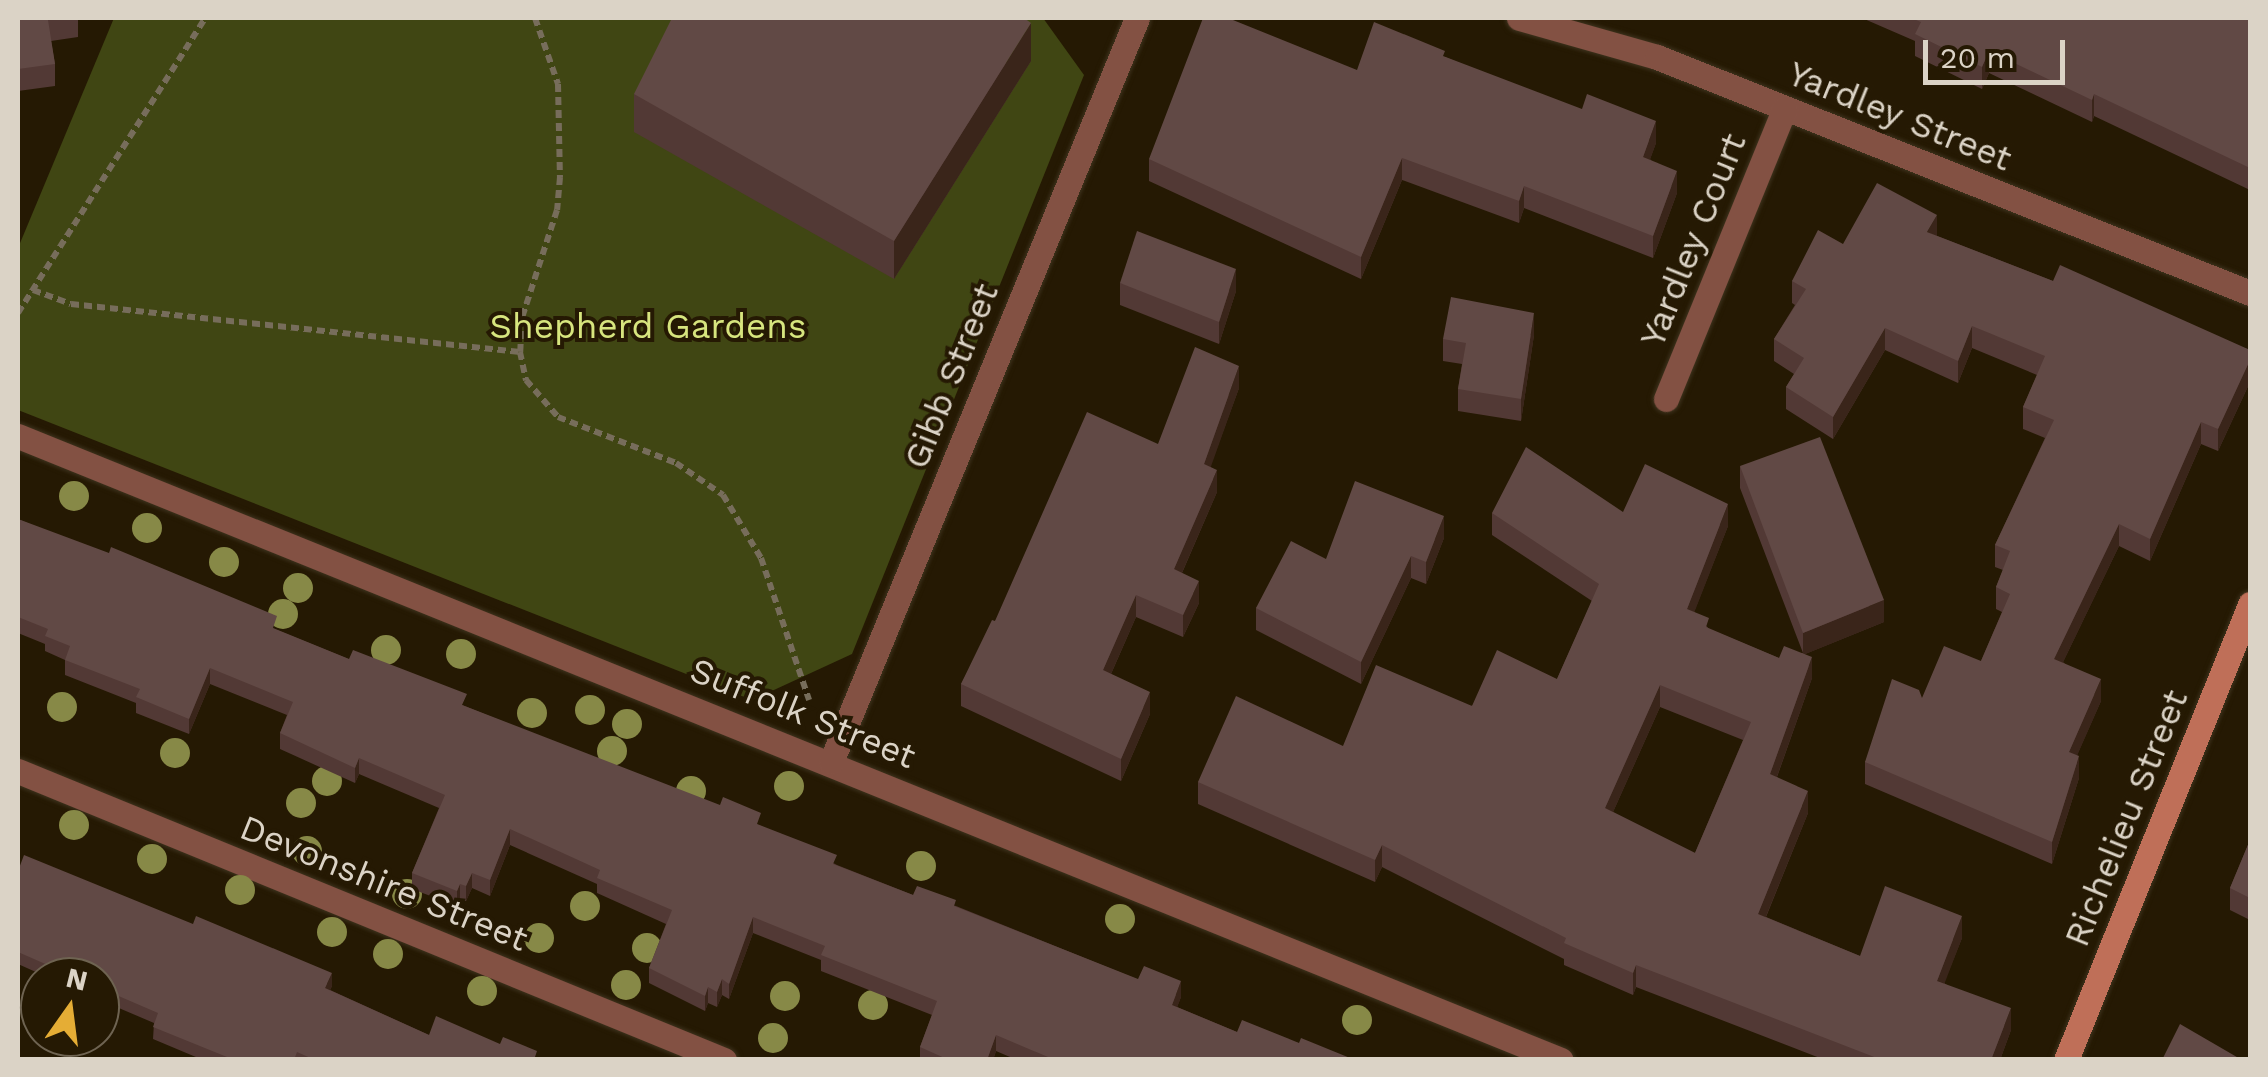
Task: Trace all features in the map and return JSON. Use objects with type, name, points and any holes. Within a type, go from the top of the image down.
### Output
[{"type":"street","name":"Gibb Street","points":[[831,762],[1136,18]]},
{"type":"street","name":"Yardley Street","points":[[1519,18],[1657,58],[2250,293]]},
{"type":"street","name":"Yardley Court","points":[[1666,398],[1785,108]]},
{"type":"street","name":"Suffolk Street","points":[[18,436],[1561,1060]]},
{"type":"street","name":"Richelieu Street","points":[[2066,1060],[2250,604]]},
{"type":"street","name":"Devonshire Street","points":[[18,771],[724,1060]]},
{"type":"path","points":[[18,312],[205,18]]},
{"type":"path","points":[[535,18],[558,84],[560,177],[557,210],[522,318],[520,352],[526,380],[558,417],[676,462],[723,495],[760,558],[809,700]]},
{"type":"path","points":[[32,290],[71,304],[520,352]]},
{"type":"green space","name":"Shepherd Gardens","points":[[114,18],[1043,18],[1084,75],[852,654],[752,700],[18,410],[18,248]]},
{"type":"building","points":[[18,18],[63,18],[48,20],[55,64],[18,69]]},
{"type":"building","points":[[672,18],[1024,18],[1031,23],[894,241],[634,94]]},
{"type":"building","points":[[1203,18],[1228,18],[1357,70],[1374,22],[1445,51],[1443,56],[1582,109],[1587,94],[1656,121],[1643,157],[1677,171],[1653,236],[1524,186],[1519,201],[1402,158],[1361,257],[1149,159]]},
{"type":"building","points":[[1911,18],[2250,18],[2250,168],[2094,94],[2092,100],[1989,51],[1982,67],[1915,34],[1921,22]]},
{"type":"building","points":[[1877,183],[1937,215],[1927,232],[2053,281],[2060,265],[2250,350],[2250,360],[2218,429],[2201,422],[2150,539],[2119,524],[2054,659],[2101,679],[2069,752],[2079,756],[2052,842],[1865,762],[1892,679],[1919,690],[1922,698],[1944,646],[1981,661],[2010,594],[1996,587],[2010,551],[1995,545],[2054,420],[2023,407],[2045,356],[1972,326],[1958,361],[1885,328],[1833,417],[1786,387],[1804,358],[1774,339],[1806,289],[1792,281],[1818,230],[1843,244]]},
{"type":"building","points":[[1137,231],[1236,269],[1219,322],[1120,283]]},
{"type":"building","points":[[1451,297],[1534,313],[1521,399],[1458,389],[1466,343],[1443,339]]},
{"type":"building","points":[[1195,347],[1239,366],[1204,464],[1217,470],[1174,569],[1199,581],[1183,615],[1136,595],[1103,670],[1150,692],[1121,759],[961,684],[992,620],[995,621],[1087,412],[1158,444]]},
{"type":"building","points":[[1820,437],[1884,600],[1803,633],[1740,466]]},
{"type":"building","points":[[1526,447],[1623,512],[1645,464],[1728,504],[1687,609],[1709,618],[1706,627],[1779,658],[1784,646],[1812,657],[1770,774],[1808,791],[1758,914],[1860,956],[1885,886],[1962,916],[1937,981],[2011,1008],[1991,1060],[1882,1060],[1636,965],[1633,973],[1564,943],[1566,938],[1382,845],[1375,860],[1198,782],[1236,696],[1343,746],[1376,665],[1472,706],[1497,650],[1557,679],[1599,584],[1492,513]],"holes":[[[1660,685],[1751,722],[1695,853],[1605,808]]]},
{"type":"building","points":[[1355,481],[1444,516],[1426,562],[1411,556],[1361,662],[1256,608],[1291,541],[1326,559]]},
{"type":"building","points":[[18,519],[109,553],[111,547],[277,616],[273,628],[349,659],[353,650],[467,694],[462,705],[720,805],[723,797],[761,813],[757,824],[837,855],[833,864],[913,895],[917,886],[956,900],[954,906],[1138,979],[1144,966],[1181,981],[1172,1005],[1237,1032],[1242,1020],[1355,1060],[1055,1060],[996,1035],[987,1060],[949,1060],[920,1047],[937,1001],[821,955],[825,946],[753,917],[729,984],[722,979],[717,992],[708,987],[705,996],[649,968],[672,910],[597,878],[600,870],[510,829],[490,880],[472,873],[466,886],[460,884],[457,891],[412,873],[445,795],[359,758],[355,768],[280,733],[293,702],[210,668],[189,719],[136,697],[140,689],[65,660],[70,646],[45,636],[48,629],[18,617]]},
{"type":"building","points":[[2250,840],[2250,898],[2230,888]]},
{"type":"building","points":[[24,855],[193,924],[196,916],[332,973],[325,988],[429,1035],[436,1016],[500,1044],[503,1037],[537,1051],[534,1060],[315,1060],[297,1052],[294,1060],[226,1060],[227,1057],[153,1027],[158,1013],[120,997],[120,957],[29,957],[18,952],[18,871]]},
{"type":"building","points":[[2180,1024],[2242,1060],[2162,1060]]}]
